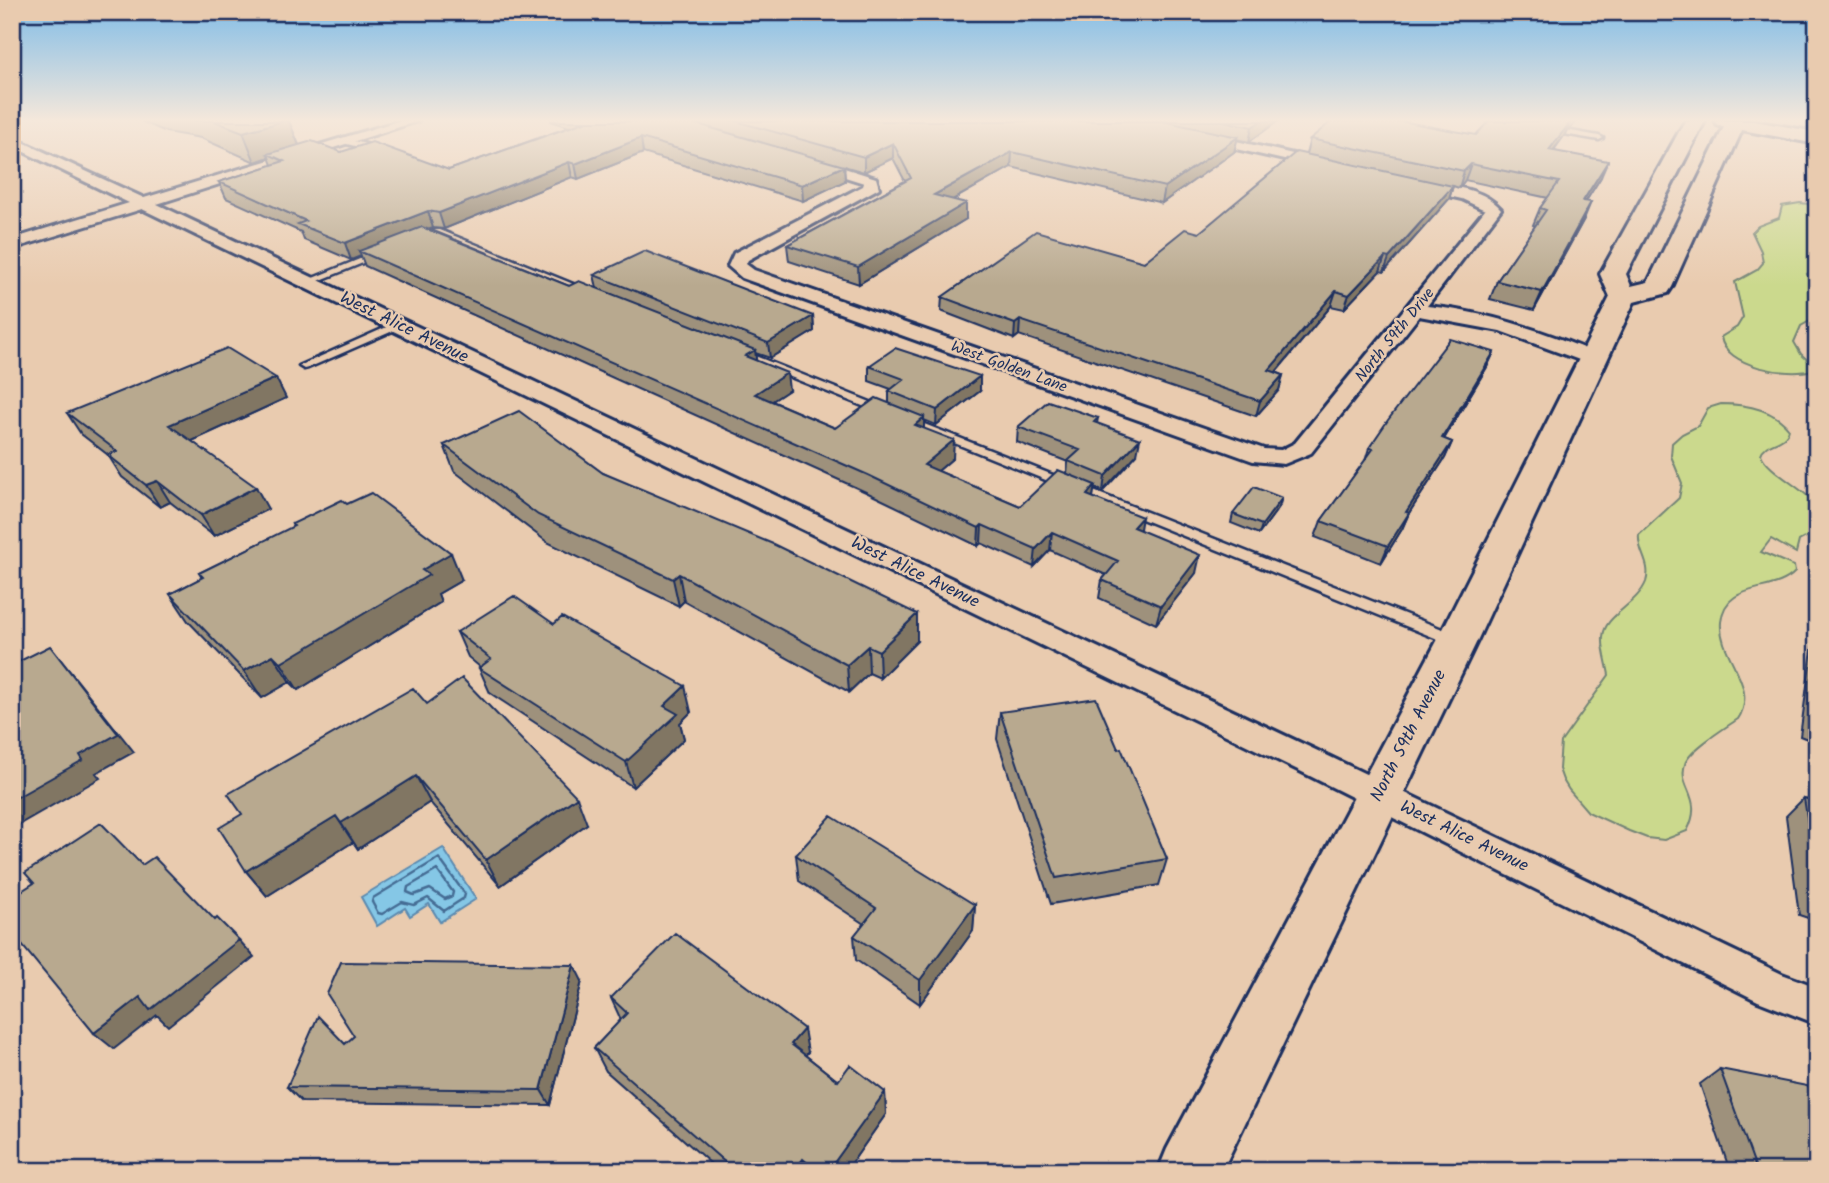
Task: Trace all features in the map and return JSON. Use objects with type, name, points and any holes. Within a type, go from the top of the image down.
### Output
[{"type":"main road","points":[[1665,176],[1613,274],[1623,297],[1659,287],[1707,176]]},
{"type":"main road","name":"North 59th Avenue","points":[[1189,1171],[1457,641],[1623,297]]},
{"type":"street","name":"West Alice Avenue","points":[[86,176],[1380,795],[1771,988],[1817,1006]]},
{"type":"street","points":[[12,244],[231,176]]},
{"type":"street","points":[[855,176],[871,181]]},
{"type":"street","name":"West Golden Lane","points":[[871,181],[871,188],[740,257],[737,266],[748,274],[1223,444],[1261,456],[1284,457]]},
{"type":"street","name":"North 59th Drive","points":[[1284,457],[1303,448],[1493,209],[1475,198],[1402,182]]},
{"type":"street","points":[[1415,310],[1445,323],[1542,351],[1592,359]]},
{"type":"lane","points":[[411,242],[437,232],[604,299]]},
{"type":"lane","points":[[308,282],[386,252]]},
{"type":"lane","points":[[304,366],[398,325]]},
{"type":"lane","points":[[732,350],[1457,641]]},
{"type":"green space","points":[[1800,203],[1817,205],[1817,266],[1807,274],[1817,291],[1817,317],[1801,326],[1794,342],[1801,354],[1814,366],[1812,370],[1801,372],[1774,371],[1734,356],[1725,347],[1721,337],[1737,327],[1743,317],[1735,282],[1757,270],[1763,263],[1761,251],[1752,232],[1758,226],[1779,218],[1782,206]]},
{"type":"green space","points":[[1721,404],[1767,412],[1789,429],[1784,437],[1761,454],[1770,466],[1817,505],[1817,531],[1799,541],[1796,553],[1771,539],[1761,552],[1794,566],[1795,572],[1775,584],[1741,594],[1731,600],[1724,609],[1722,635],[1741,683],[1743,707],[1738,719],[1700,746],[1685,764],[1684,780],[1693,810],[1687,831],[1664,840],[1647,838],[1588,812],[1563,780],[1559,769],[1561,742],[1609,675],[1603,646],[1605,629],[1636,597],[1646,582],[1647,569],[1639,535],[1679,498],[1682,483],[1671,456],[1672,443],[1698,426],[1708,408]]},
{"type":"water","points":[[443,848],[476,899],[440,922],[429,904],[410,916],[405,908],[377,926],[361,897]]},
{"type":"building","points":[[237,176],[533,176],[439,213],[428,211],[345,243],[298,224],[306,221],[219,182]]},
{"type":"building","points":[[772,176],[821,176],[802,185]]},
{"type":"building","points":[[968,176],[934,195],[966,203],[858,267],[787,245],[911,178]]},
{"type":"building","points":[[1118,176],[1181,176],[1165,187]]},
{"type":"building","points":[[1267,176],[1408,176],[1453,186],[1389,258],[1385,257],[1349,295],[1336,291],[1269,370],[1283,375],[1260,401],[1020,320],[1015,324],[942,297],[1036,231],[1144,262],[1185,229],[1199,233]]},
{"type":"building","points":[[1531,176],[1598,176],[1583,201],[1591,202],[1542,292],[1497,281],[1546,210],[1540,208],[1559,182]]},
{"type":"building","points":[[422,227],[569,286],[579,281],[755,350],[745,356],[787,373],[755,394],[835,428],[876,398],[924,417],[915,425],[954,440],[924,465],[1020,506],[1058,470],[1095,485],[1087,495],[1142,517],[1133,527],[1200,555],[1161,606],[1102,580],[1118,561],[1052,532],[1036,549],[982,525],[979,528],[868,475],[359,251]]},
{"type":"building","points":[[645,251],[813,316],[768,343],[594,275]]},
{"type":"building","points":[[1450,339],[1494,352],[1442,438],[1452,442],[1406,512],[1409,513],[1388,546],[1321,521],[1373,449],[1369,448],[1388,420]]},
{"type":"building","points":[[227,348],[276,378],[169,425],[256,487],[201,515],[157,481],[146,485],[108,455],[117,451],[67,413]]},
{"type":"building","points":[[895,348],[980,376],[937,410],[889,391],[904,379],[869,366]]},
{"type":"building","points":[[1048,401],[1098,418],[1094,422],[1140,439],[1105,476],[1068,461],[1080,450],[1018,427]]},
{"type":"building","points":[[519,411],[603,473],[773,544],[917,614],[879,651],[868,646],[847,665],[679,574],[673,579],[538,515],[444,445]]},
{"type":"building","points":[[1254,487],[1282,498],[1262,525],[1233,514]]},
{"type":"building","points":[[371,493],[451,553],[422,570],[429,575],[281,663],[273,655],[244,671],[170,594],[203,577],[199,573],[294,526],[292,524],[342,500],[347,504]]},
{"type":"building","points":[[514,596],[554,624],[562,617],[685,686],[664,706],[678,714],[626,762],[479,668],[491,659],[457,632]]},
{"type":"building","points":[[50,646],[118,734],[80,755],[83,760],[12,800],[12,658],[16,663]]},
{"type":"building","points":[[462,678],[577,797],[486,860],[416,776],[341,823],[336,816],[246,871],[219,828],[242,814],[228,794],[413,688],[427,704]]},
{"type":"building","points":[[1096,698],[1118,749],[1121,748],[1167,859],[1056,878],[1000,712]]},
{"type":"building","points":[[1804,798],[1817,802],[1817,881]]},
{"type":"building","points":[[831,816],[975,905],[920,980],[854,936],[876,908],[796,855]]},
{"type":"building","points":[[101,823],[142,865],[154,857],[215,920],[217,918],[239,940],[150,1010],[140,997],[94,1033],[12,933],[12,897],[34,883],[25,873]]},
{"type":"building","points":[[675,933],[804,1029],[791,1044],[838,1081],[850,1065],[885,1092],[828,1171],[817,1171],[803,1159],[794,1171],[735,1171],[594,1048],[627,1013],[611,998]]},
{"type":"building","points":[[341,962],[574,965],[541,1090],[287,1087],[318,1016],[345,1044],[354,1036],[327,994]]},
{"type":"building","points":[[1720,1069],[1817,1088],[1817,1171],[1757,1171]]}]
